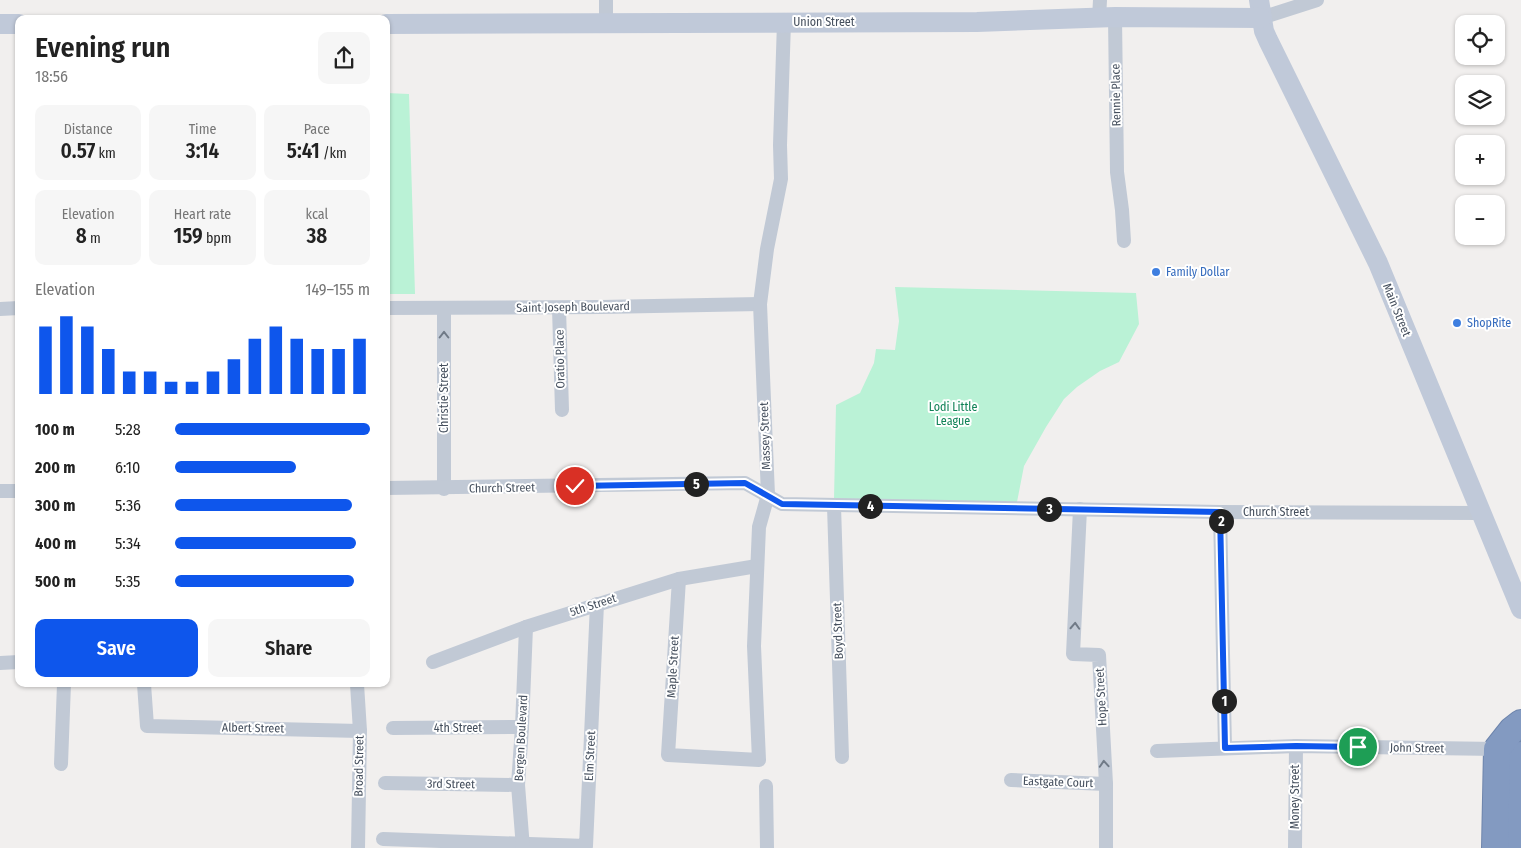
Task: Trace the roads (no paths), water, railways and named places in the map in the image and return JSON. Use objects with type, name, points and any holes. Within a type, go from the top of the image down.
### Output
[{"type":"highway","points":[[1521,723],[1512,730],[1513,763],[1510,799],[1512,825],[1521,846]]},
{"type":"highway","points":[[1495,848],[1513,763]]},
{"type":"street","points":[[606,0],[606,24]]},
{"type":"street","points":[[1260,9],[1317,0]]},
{"type":"street","name":"Union Street","points":[[390,24],[977,22],[1105,12],[1260,9]]},
{"type":"street","name":"Main Street","points":[[1260,9],[1264,31],[1288,83],[1378,263],[1521,609]]},
{"type":"street","name":"Rennie Place","points":[[1105,12],[1124,241]]},
{"type":"street","name":"Massey Street","points":[[668,755],[758,760],[754,646],[759,528],[768,495],[760,304],[767,249],[781,179],[780,145],[784,22]]},
{"type":"street","points":[[0,24],[15,24]]},
{"type":"street","name":"Saint Joseph Boulevard","points":[[390,308],[559,308],[760,304]]},
{"type":"street","points":[[0,309],[15,308]]},
{"type":"street","name":"Christie Street","points":[[444,308],[444,488]]},
{"type":"street","name":"Oratio Place","points":[[559,308],[562,410]]},
{"type":"street","name":"Church Street","points":[[390,488],[745,483],[782,504],[1220,512],[1481,512]]},
{"type":"street","points":[[0,491],[15,491]]},
{"type":"street","name":"Boyd Street","points":[[834,506],[842,757]]},
{"type":"street","name":"Hope Street","points":[[1080,509],[1073,654],[1099,655],[1106,784],[1106,848]]},
{"type":"street","points":[[1220,512],[1225,748]]},
{"type":"street","name":"5th Street","points":[[433,662],[526,627],[678,579],[758,566]]},
{"type":"street","name":"Maple Street","points":[[668,755],[678,579]]},
{"type":"street","name":"Elm Street","points":[[523,846],[586,846],[597,604]]},
{"type":"street","name":"Bergen Boulevard","points":[[523,846],[518,785],[526,627]]},
{"type":"street","points":[[0,663],[15,662]]},
{"type":"street","points":[[61,764],[64,687]]},
{"type":"street","name":"Albert Street","points":[[144,687],[147,726],[360,731]]},
{"type":"street","name":"Broad Street","points":[[357,687],[360,731],[358,848]]},
{"type":"street","name":"4th Street","points":[[393,728],[522,728]]},
{"type":"street","name":"John Street","points":[[1157,751],[1296,746],[1513,763]]},
{"type":"street","name":"Money Street","points":[[1295,848],[1296,746]]},
{"type":"street","name":"Eastgate Court","points":[[1011,780],[1106,784]]},
{"type":"street","name":"3rd Street","points":[[385,783],[518,785]]},
{"type":"street","points":[[766,786],[767,848]]},
{"type":"street","points":[[383,839],[523,846]]},
{"type":"place","name":"Family Dollar","points":[[1156,272]]},
{"type":"place","name":"ShopRite","points":[[1457,323]]},
{"type":"park label","name":"Lodi Little League","points":[[953,414]]}]
